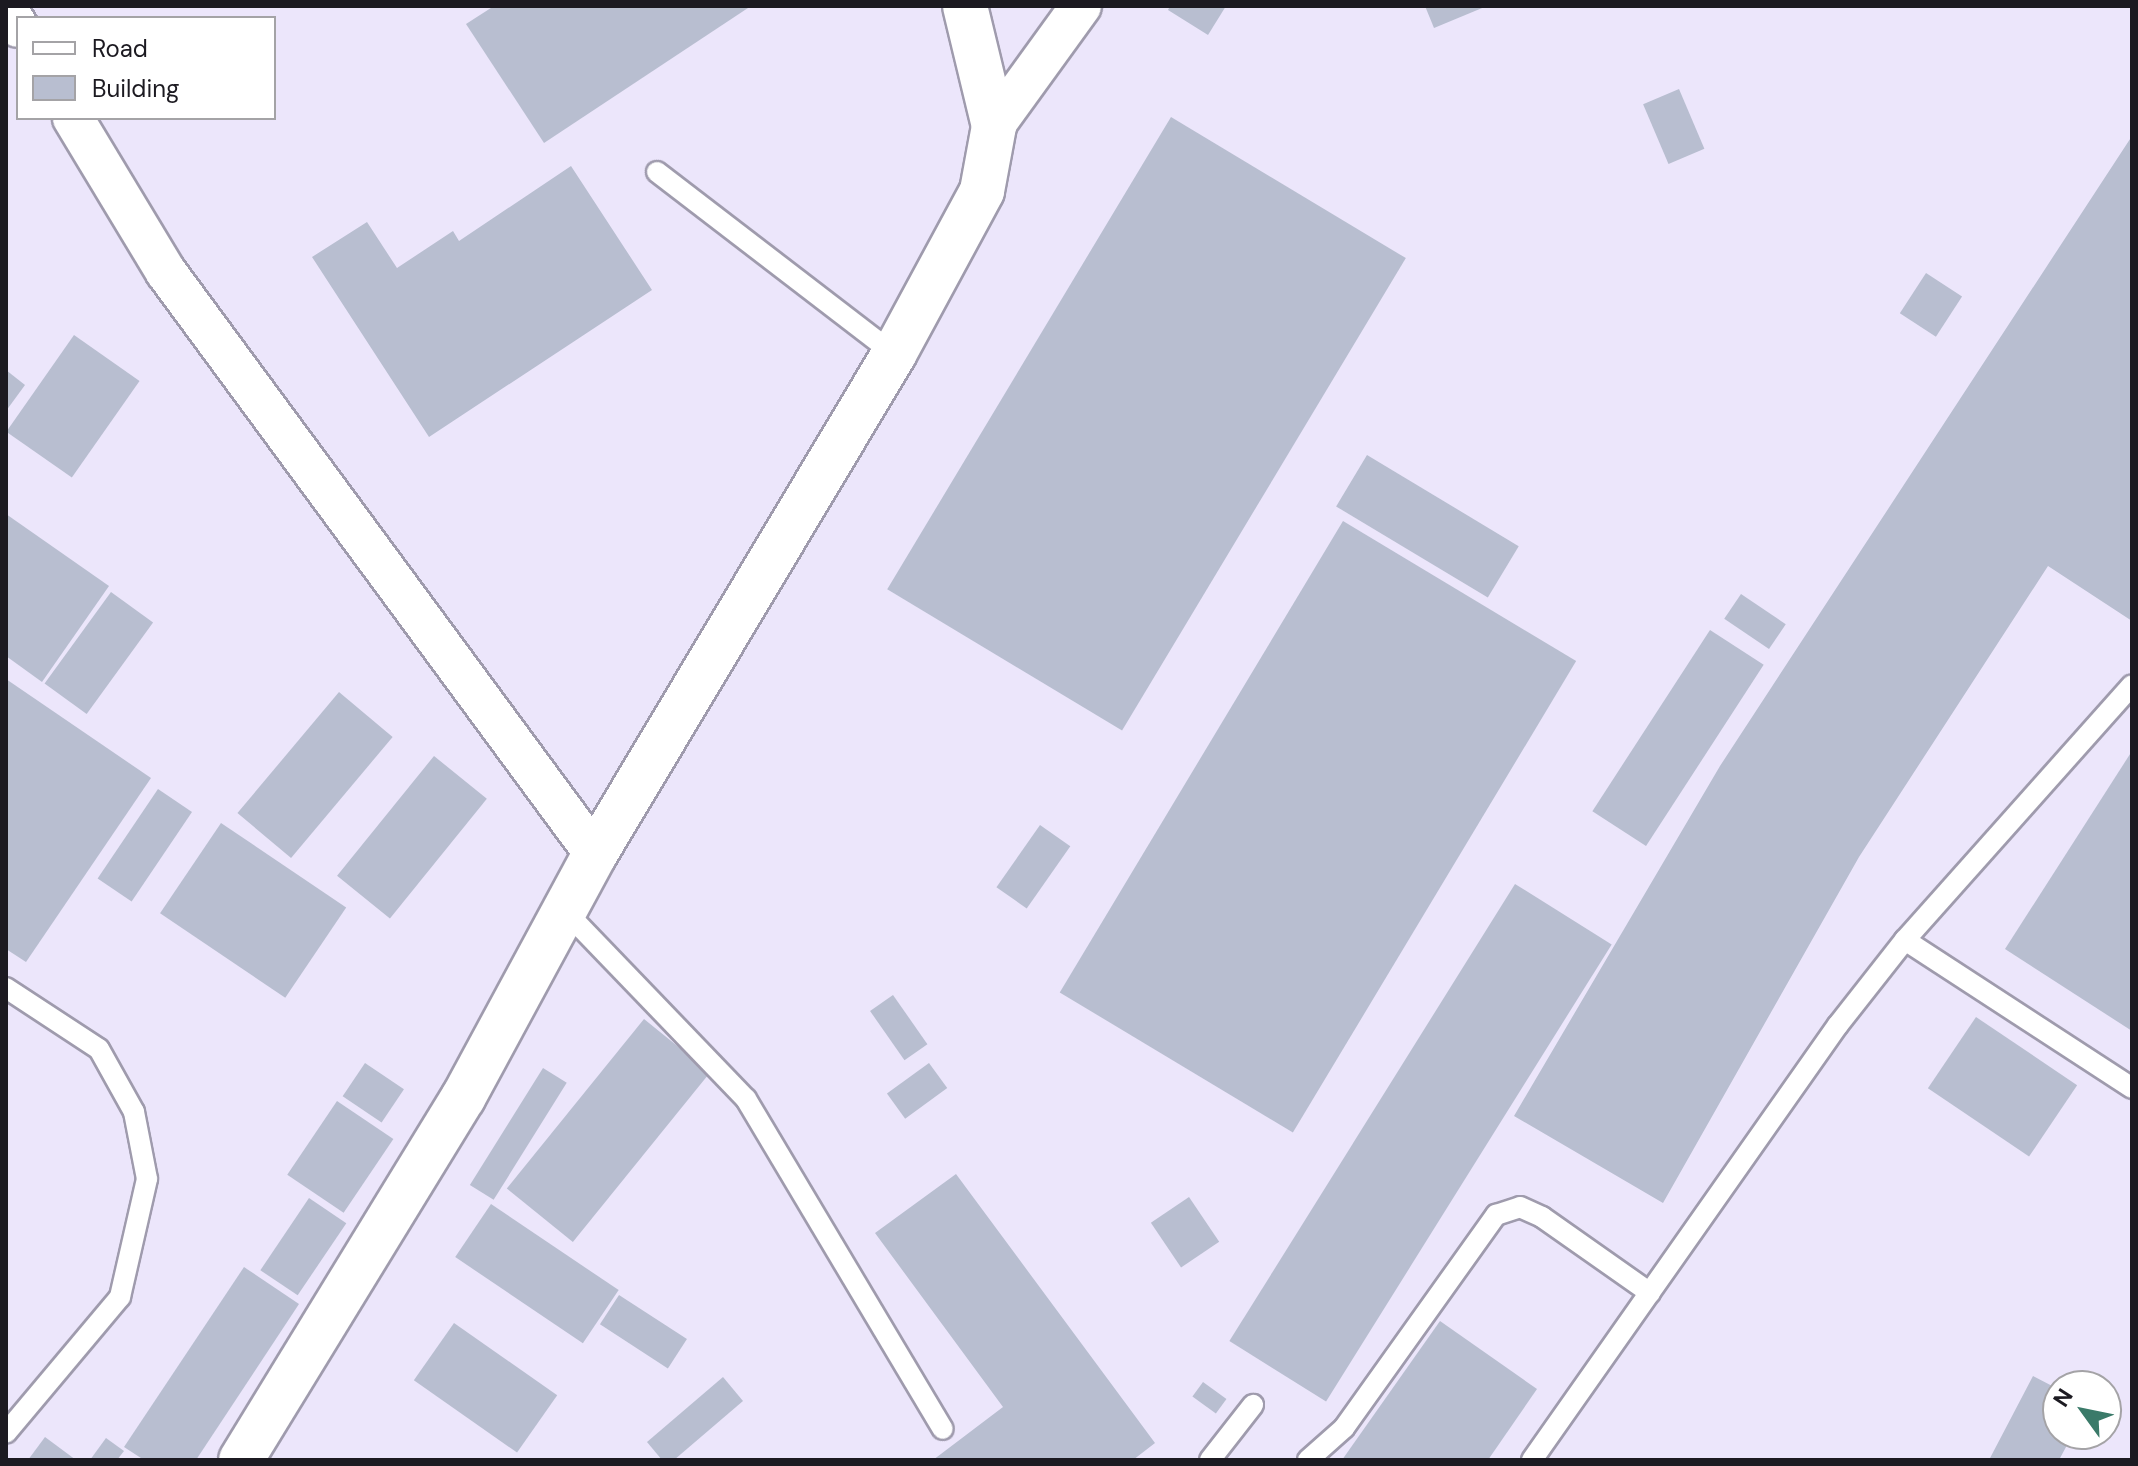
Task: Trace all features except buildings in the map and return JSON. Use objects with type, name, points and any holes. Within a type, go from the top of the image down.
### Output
[{"type":"street","points":[[241,1460],[463,1098],[567,913],[595,854],[894,354],[982,191],[994,126],[965,6]]},
{"type":"street","points":[[994,126],[1081,6]]},
{"type":"street","points":[[74,120],[166,272],[595,854]]},
{"type":"lane","points":[[657,172],[894,354]]},
{"type":"lane","points":[[1532,1460],[1905,940],[2132,685]]},
{"type":"lane","points":[[567,913],[746,1099],[943,1429]]},
{"type":"lane","points":[[1905,940],[2132,1088]]},
{"type":"lane","points":[[6,988],[99,1049],[134,1112],[147,1179],[120,1297],[6,1433]]},
{"type":"lane","points":[[1308,1460],[1344,1428],[1496,1215],[1520,1207],[1542,1217],[1650,1293]]},
{"type":"lane","points":[[1210,1460],[1253,1405]]},
{"type":"shaded area","points":[[6,6],[2132,6],[2132,1460],[6,1460]]}]
